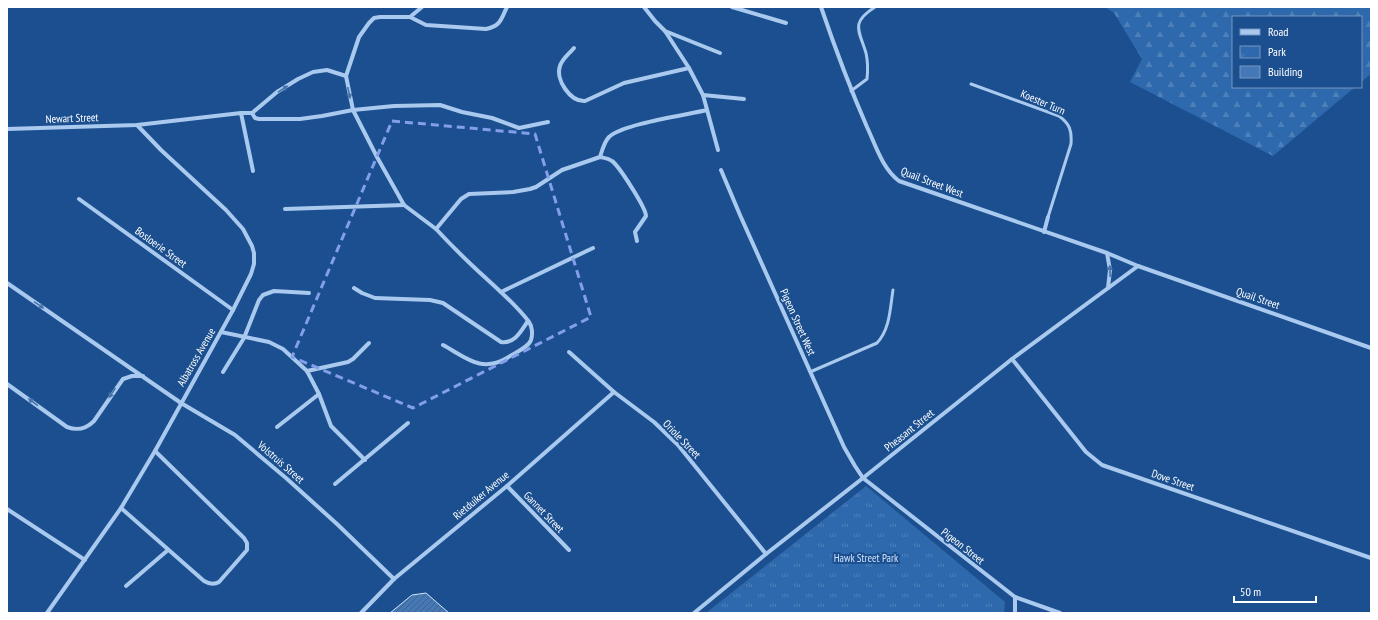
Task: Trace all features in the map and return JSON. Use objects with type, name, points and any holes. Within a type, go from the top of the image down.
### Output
[{"type":"street","points":[[410,17],[422,7]]},
{"type":"street","points":[[443,345],[474,362],[486,365],[510,356],[524,347],[530,342],[532,331],[528,321],[501,292],[470,264],[436,229],[404,205],[353,110],[346,76],[359,37],[368,23],[374,18],[410,17],[426,25],[486,29],[493,28],[499,24],[507,7]]},
{"type":"street","points":[[644,7],[665,31],[689,68],[703,96],[718,150]]},
{"type":"street","points":[[732,7],[786,23]]},
{"type":"street","name":"Quail Street West","points":[[821,7],[851,91],[880,156],[887,169],[899,181],[1107,253],[1138,266]]},
{"type":"street","points":[[665,31],[720,53]]},
{"type":"street","points":[[574,48],[561,64],[559,73],[568,92],[579,100],[587,100],[624,83],[689,68]]},
{"type":"street","points":[[252,113],[277,92],[308,74],[319,70],[327,70],[346,76]]},
{"type":"street","points":[[703,96],[744,99]]},
{"type":"street","name":"Newart Street","points":[[7,129],[137,124],[241,113],[252,113],[255,118],[258,119],[300,119],[353,110],[440,105],[462,112],[492,118],[519,128],[548,122]]},
{"type":"street","points":[[600,157],[606,140],[621,130],[636,125],[707,110]]},
{"type":"street","points":[[241,113],[253,171]]},
{"type":"street","name":"Albatross Avenue","points":[[47,613],[121,508],[155,451],[233,310],[251,274],[254,264],[254,253],[250,240],[243,229],[226,210],[161,150],[137,124]]},
{"type":"street","points":[[436,229],[461,199],[469,194],[513,192],[530,189],[536,187],[562,170],[600,157],[607,158],[615,164],[644,206],[646,216],[635,232],[637,241]]},
{"type":"street","name":"Pigeon Street West","points":[[721,170],[844,447],[863,478]]},
{"type":"street","name":"Bosloerie Street","points":[[79,199],[233,310]]},
{"type":"street","points":[[285,209],[404,205]]},
{"type":"street","name":"Koester Turn","points":[[1044,232],[1048,217]]},
{"type":"street","points":[[501,292],[593,248]]},
{"type":"street","points":[[1107,253],[1110,270],[1108,288]]},
{"type":"street","name":"Pheasant Street","points":[[694,613],[1012,359],[1138,266]]},
{"type":"street","name":"Quail Street","points":[[1138,266],[1371,348]]},
{"type":"street","name":"Volstruis Street","points":[[7,283],[144,376],[181,403],[235,435],[337,524],[394,579]]},
{"type":"street","points":[[354,288],[375,298],[430,300],[443,303],[501,342],[509,342],[515,338],[528,321]]},
{"type":"street","points":[[223,372],[244,338],[259,300],[263,295],[274,291],[309,293]]},
{"type":"street","points":[[221,332],[269,342],[276,345],[291,356],[307,371],[320,394],[332,426],[365,460]]},
{"type":"street","points":[[307,371],[348,362],[369,343]]},
{"type":"street","name":"Oriole Street","points":[[570,352],[614,392],[654,422],[678,444],[766,554]]},
{"type":"street","name":"Dove Street","points":[[1012,359],[1086,452],[1102,465],[1371,558]]},
{"type":"street","points":[[7,384],[67,427],[77,430],[88,427],[94,421],[123,379],[132,376],[144,376]]},
{"type":"street","name":"Rietduiker Avenue","points":[[361,613],[394,579],[506,486],[614,392]]},
{"type":"street","points":[[277,427],[320,394]]},
{"type":"street","points":[[335,484],[408,423]]},
{"type":"street","points":[[121,508],[204,581],[213,584],[216,584],[222,579],[243,556],[248,548],[246,541],[241,535],[155,451]]},
{"type":"street","name":"Pigeon Street","points":[[863,478],[1015,597],[1060,613]]},
{"type":"street","name":"Gannet Street","points":[[506,486],[569,550]]},
{"type":"street","points":[[7,509],[85,560]]},
{"type":"street","points":[[126,586],[168,550]]},
{"type":"street","points":[[1015,597],[1015,613]]},
{"type":"lane","points":[[851,91],[867,79],[868,67],[866,55],[858,31],[859,24],[863,16],[875,7]]},
{"type":"lane","name":"Koester Turn","points":[[971,84],[1058,116],[1066,121],[1072,135],[1071,144],[1048,217]]},
{"type":"lane","points":[[810,372],[877,343],[884,336],[887,327],[893,290]]},
{"type":"highlighted area","points":[[392,121],[535,134],[591,317],[413,408],[292,357]]},
{"type":"green space","points":[[1105,7],[1371,7],[1371,74],[1362,81],[1362,16],[1232,16],[1232,88],[1354,88],[1273,156],[1130,82],[1142,59],[1114,13]]},
{"type":"green space","name":"Hawk Street Park","points":[[866,486],[1005,602],[1004,613],[706,613]]},
{"type":"building","points":[[426,593],[449,613],[390,613],[412,595]]}]
